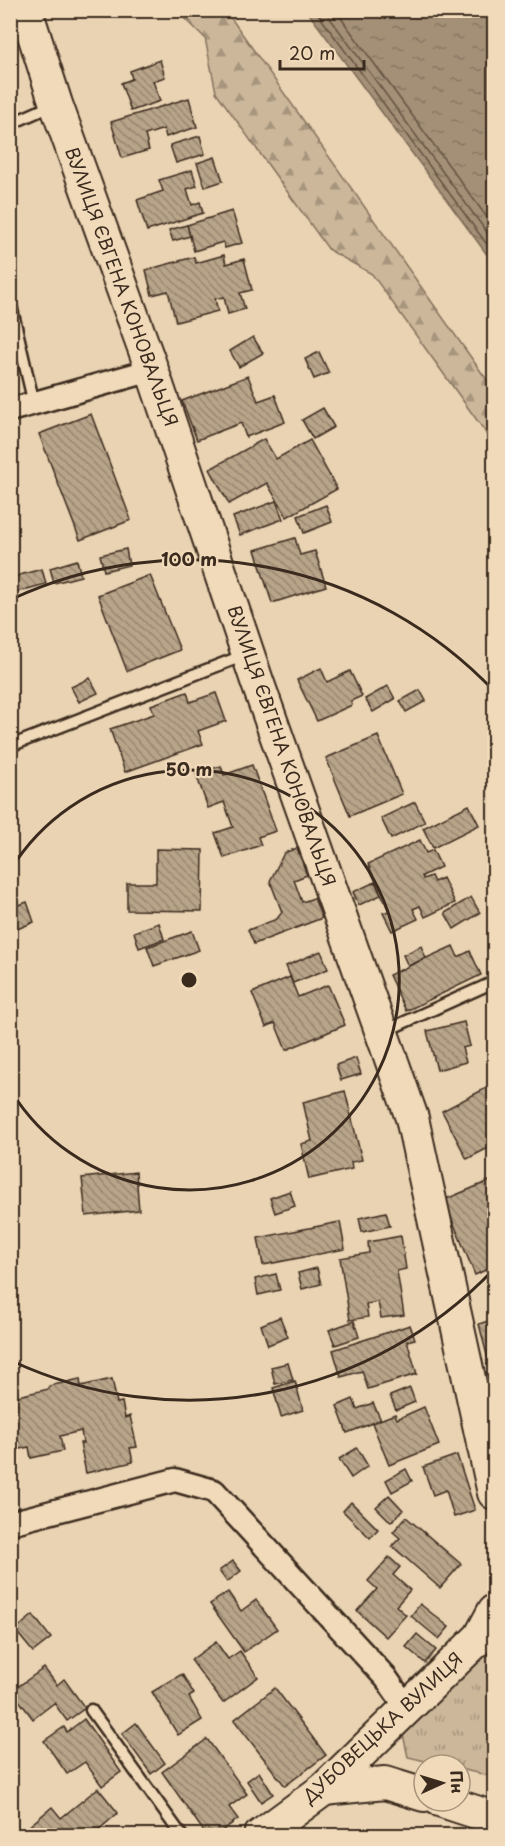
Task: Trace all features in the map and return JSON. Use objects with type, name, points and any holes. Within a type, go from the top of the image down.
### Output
[{"type":"street","name":"ВУЛИЦЯ ЄВГЕНА КОНОВАЛЬЦЯ","points":[[26,10],[56,104],[152,370],[248,654],[412,1118],[495,1493]]},
{"type":"street","points":[[10,410],[152,370]]},
{"type":"street","points":[[10,1523],[175,1480],[214,1491],[386,1678],[407,1708]]},
{"type":"street","name":"ДУБОВЕЦЬКА ВУЛИЦЯ","points":[[260,1836],[324,1789],[480,1637],[495,1611]]},
{"type":"street","points":[[324,1789],[386,1783],[412,1791]]},
{"type":"street","points":[[472,1811],[495,1818]]},
{"type":"lane","points":[[10,124],[56,104]]},
{"type":"lane","points":[[10,301],[33,404]]},
{"type":"lane","points":[[10,746],[248,654]]},
{"type":"lane","points":[[382,1033],[495,982]]},
{"type":"lane","points":[[91,1710],[182,1836]]},
{"type":"green space","points":[[178,11],[226,11],[494,390],[494,450],[484,430],[372,274],[329,250],[216,92],[205,38]]},
{"type":"green space","points":[[487,1653],[494,1657],[494,1777],[472,1772],[472,1753],[412,1753],[412,1758],[408,1757],[402,1730]]},
{"type":"water","points":[[307,11],[494,11],[494,264]]},
{"type":"building","points":[[160,60],[165,77],[153,81],[160,101],[131,111],[121,83],[132,79],[130,71]]},
{"type":"building","points":[[189,98],[197,127],[166,137],[164,129],[145,135],[149,150],[122,158],[111,122]]},
{"type":"building","points":[[200,136],[205,154],[176,163],[170,145]]},
{"type":"building","points":[[215,157],[223,181],[205,187],[197,163]]},
{"type":"building","points":[[192,170],[197,186],[187,189],[192,205],[200,202],[203,213],[147,231],[137,200],[163,191],[159,180]]},
{"type":"building","points":[[232,211],[242,243],[225,248],[223,242],[194,251],[187,225]]},
{"type":"building","points":[[187,225],[190,236],[173,241],[169,230]]},
{"type":"building","points":[[224,255],[226,264],[244,259],[252,290],[240,293],[245,309],[228,314],[224,297],[215,299],[218,311],[176,322],[168,291],[152,295],[146,270],[194,257],[196,263]]},
{"type":"building","points":[[10,337],[18,371],[10,373]]},
{"type":"building","points":[[253,337],[263,353],[239,367],[230,351]]},
{"type":"building","points":[[319,352],[329,373],[314,379],[305,359]]},
{"type":"building","points":[[248,376],[258,401],[275,395],[285,422],[246,437],[241,423],[197,440],[182,401]]},
{"type":"building","points":[[323,408],[334,427],[313,439],[302,420]]},
{"type":"building","points":[[91,414],[131,520],[80,540],[39,434]]},
{"type":"building","points":[[264,439],[276,459],[310,440],[337,489],[287,517],[267,483],[229,504],[210,469]]},
{"type":"building","points":[[276,501],[283,519],[240,535],[233,517]]},
{"type":"building","points":[[326,505],[332,522],[304,533],[298,516]]},
{"type":"building","points":[[295,538],[300,555],[315,551],[326,586],[272,603],[255,550]]},
{"type":"building","points":[[126,549],[129,565],[104,571],[100,555]]},
{"type":"building","points":[[77,560],[81,576],[54,583],[50,568]]},
{"type":"building","points":[[42,569],[46,584],[16,592],[12,577]]},
{"type":"building","points":[[150,575],[180,650],[127,671],[98,595]]},
{"type":"building","points":[[321,668],[327,682],[350,671],[362,696],[351,701],[352,705],[317,721],[297,680]]},
{"type":"building","points":[[90,678],[98,693],[79,702],[71,687]]},
{"type":"building","points":[[388,686],[395,699],[373,712],[365,699]]},
{"type":"building","points":[[420,690],[426,701],[406,712],[400,701]]},
{"type":"building","points":[[187,692],[190,702],[216,693],[226,721],[198,731],[203,744],[125,772],[110,729],[154,714],[151,705]]},
{"type":"building","points":[[378,736],[402,794],[350,816],[326,758]]},
{"type":"building","points":[[252,765],[276,831],[258,837],[261,845],[224,858],[215,833],[233,827],[224,802],[208,808],[196,774],[221,766],[224,775]]},
{"type":"building","points":[[415,802],[425,822],[391,839],[381,818]]},
{"type":"building","points":[[469,805],[479,825],[433,848],[423,828]]},
{"type":"building","points":[[420,840],[426,853],[433,850],[441,867],[422,876],[423,879],[431,876],[434,882],[443,878],[455,903],[425,917],[420,906],[413,909],[418,919],[392,931],[383,913],[389,911],[368,864]]},
{"type":"building","points":[[297,848],[307,875],[294,880],[302,902],[314,898],[322,918],[254,944],[248,930],[277,919],[282,912],[270,881],[284,853]]},
{"type":"building","points":[[156,849],[203,850],[202,911],[127,910],[127,883],[156,883]]},
{"type":"building","points":[[10,882],[19,905],[27,902],[34,922],[10,932]]},
{"type":"building","points":[[375,882],[381,895],[359,905],[353,892]]},
{"type":"building","points":[[471,897],[480,913],[454,929],[445,913]]},
{"type":"building","points":[[159,923],[164,939],[139,948],[134,932]]},
{"type":"building","points":[[192,931],[199,950],[154,966],[147,947]]},
{"type":"building","points":[[421,946],[426,958],[408,966],[403,955]]},
{"type":"building","points":[[453,946],[458,957],[470,951],[481,975],[406,1011],[389,975]]},
{"type":"building","points":[[321,951],[328,969],[293,983],[286,966]]},
{"type":"building","points":[[290,977],[298,997],[328,985],[345,1025],[286,1050],[275,1023],[266,1027],[252,993]]},
{"type":"building","points":[[464,1022],[470,1046],[462,1048],[466,1062],[437,1070],[427,1031]]},
{"type":"building","points":[[356,1058],[361,1074],[341,1080],[336,1065]]},
{"type":"building","points":[[494,1084],[494,1145],[467,1159],[442,1111]]},
{"type":"building","points":[[345,1091],[362,1160],[351,1162],[352,1169],[309,1179],[301,1144],[312,1141],[303,1102]]},
{"type":"building","points":[[136,1172],[139,1210],[86,1216],[82,1178]]},
{"type":"building","points":[[494,1179],[494,1266],[475,1275],[444,1200]]},
{"type":"building","points":[[290,1191],[295,1206],[275,1213],[270,1198]]},
{"type":"building","points":[[386,1212],[390,1226],[362,1232],[359,1218]]},
{"type":"building","points":[[340,1222],[345,1249],[263,1265],[258,1238]]},
{"type":"building","points":[[401,1236],[406,1269],[397,1271],[404,1315],[381,1318],[378,1302],[366,1304],[368,1317],[350,1320],[340,1258],[369,1253],[368,1242]]},
{"type":"building","points":[[317,1268],[321,1284],[302,1289],[298,1273]]},
{"type":"building","points":[[276,1274],[280,1290],[258,1295],[255,1279]]},
{"type":"building","points":[[280,1317],[288,1337],[268,1345],[261,1325]]},
{"type":"building","points":[[494,1319],[494,1417],[484,1373],[491,1371],[479,1324]]},
{"type":"building","points":[[354,1321],[359,1337],[335,1345],[329,1330]]},
{"type":"building","points":[[410,1325],[415,1339],[407,1341],[417,1374],[368,1389],[362,1371],[341,1377],[333,1350]]},
{"type":"building","points":[[288,1363],[293,1380],[275,1384],[271,1367]]},
{"type":"building","points":[[80,1379],[81,1386],[112,1379],[117,1403],[122,1402],[125,1418],[130,1416],[137,1447],[130,1448],[133,1462],[86,1473],[80,1443],[83,1443],[81,1431],[60,1436],[63,1451],[31,1458],[29,1447],[10,1451],[10,1385],[15,1384],[18,1396]]},
{"type":"building","points":[[295,1381],[303,1410],[281,1417],[273,1388]]},
{"type":"building","points":[[410,1388],[415,1402],[396,1410],[390,1396]]},
{"type":"building","points":[[353,1399],[357,1409],[373,1403],[381,1420],[347,1433],[337,1406]]},
{"type":"building","points":[[424,1407],[439,1445],[389,1465],[372,1423],[395,1414],[397,1419]]},
{"type":"building","points":[[357,1448],[368,1466],[351,1478],[339,1459]]},
{"type":"building","points":[[457,1455],[475,1510],[454,1517],[446,1490],[433,1495],[423,1467]]},
{"type":"building","points":[[406,1469],[412,1481],[392,1492],[386,1480]]},
{"type":"building","points":[[389,1495],[403,1510],[391,1522],[376,1507]]},
{"type":"building","points":[[351,1502],[378,1529],[370,1538],[343,1511]]},
{"type":"building","points":[[406,1517],[461,1564],[440,1588],[392,1546],[400,1538],[393,1532]]},
{"type":"building","points":[[389,1557],[400,1567],[393,1575],[410,1590],[396,1606],[406,1615],[386,1637],[357,1611],[377,1589],[368,1581]]},
{"type":"building","points":[[233,1561],[241,1571],[227,1582],[219,1571]]},
{"type":"building","points":[[228,1592],[241,1611],[256,1600],[277,1629],[244,1652],[210,1604]]},
{"type":"building","points":[[420,1604],[449,1627],[439,1639],[411,1616]]},
{"type":"building","points":[[33,1615],[51,1638],[33,1652],[15,1630]]},
{"type":"building","points":[[417,1634],[436,1650],[425,1663],[406,1647]]},
{"type":"building","points":[[216,1642],[228,1659],[240,1651],[258,1677],[223,1703],[191,1660]]},
{"type":"building","points":[[44,1668],[57,1685],[64,1679],[85,1708],[67,1721],[54,1703],[33,1719],[12,1691]]},
{"type":"building","points":[[182,1674],[194,1694],[189,1697],[202,1720],[178,1735],[152,1692]]},
{"type":"building","points":[[275,1688],[326,1755],[285,1786],[234,1720]]},
{"type":"building","points":[[84,1719],[121,1772],[102,1786],[85,1762],[67,1774],[44,1741],[64,1727],[67,1732]]},
{"type":"building","points":[[136,1723],[165,1763],[151,1774],[122,1734]]},
{"type":"building","points":[[207,1739],[247,1794],[229,1807],[238,1819],[215,1836],[207,1836],[162,1772]]},
{"type":"building","points":[[259,1772],[273,1794],[261,1802],[247,1781]]},
{"type":"building","points":[[98,1788],[118,1813],[95,1833],[97,1836],[31,1836],[26,1829],[52,1807],[61,1818]]}]
